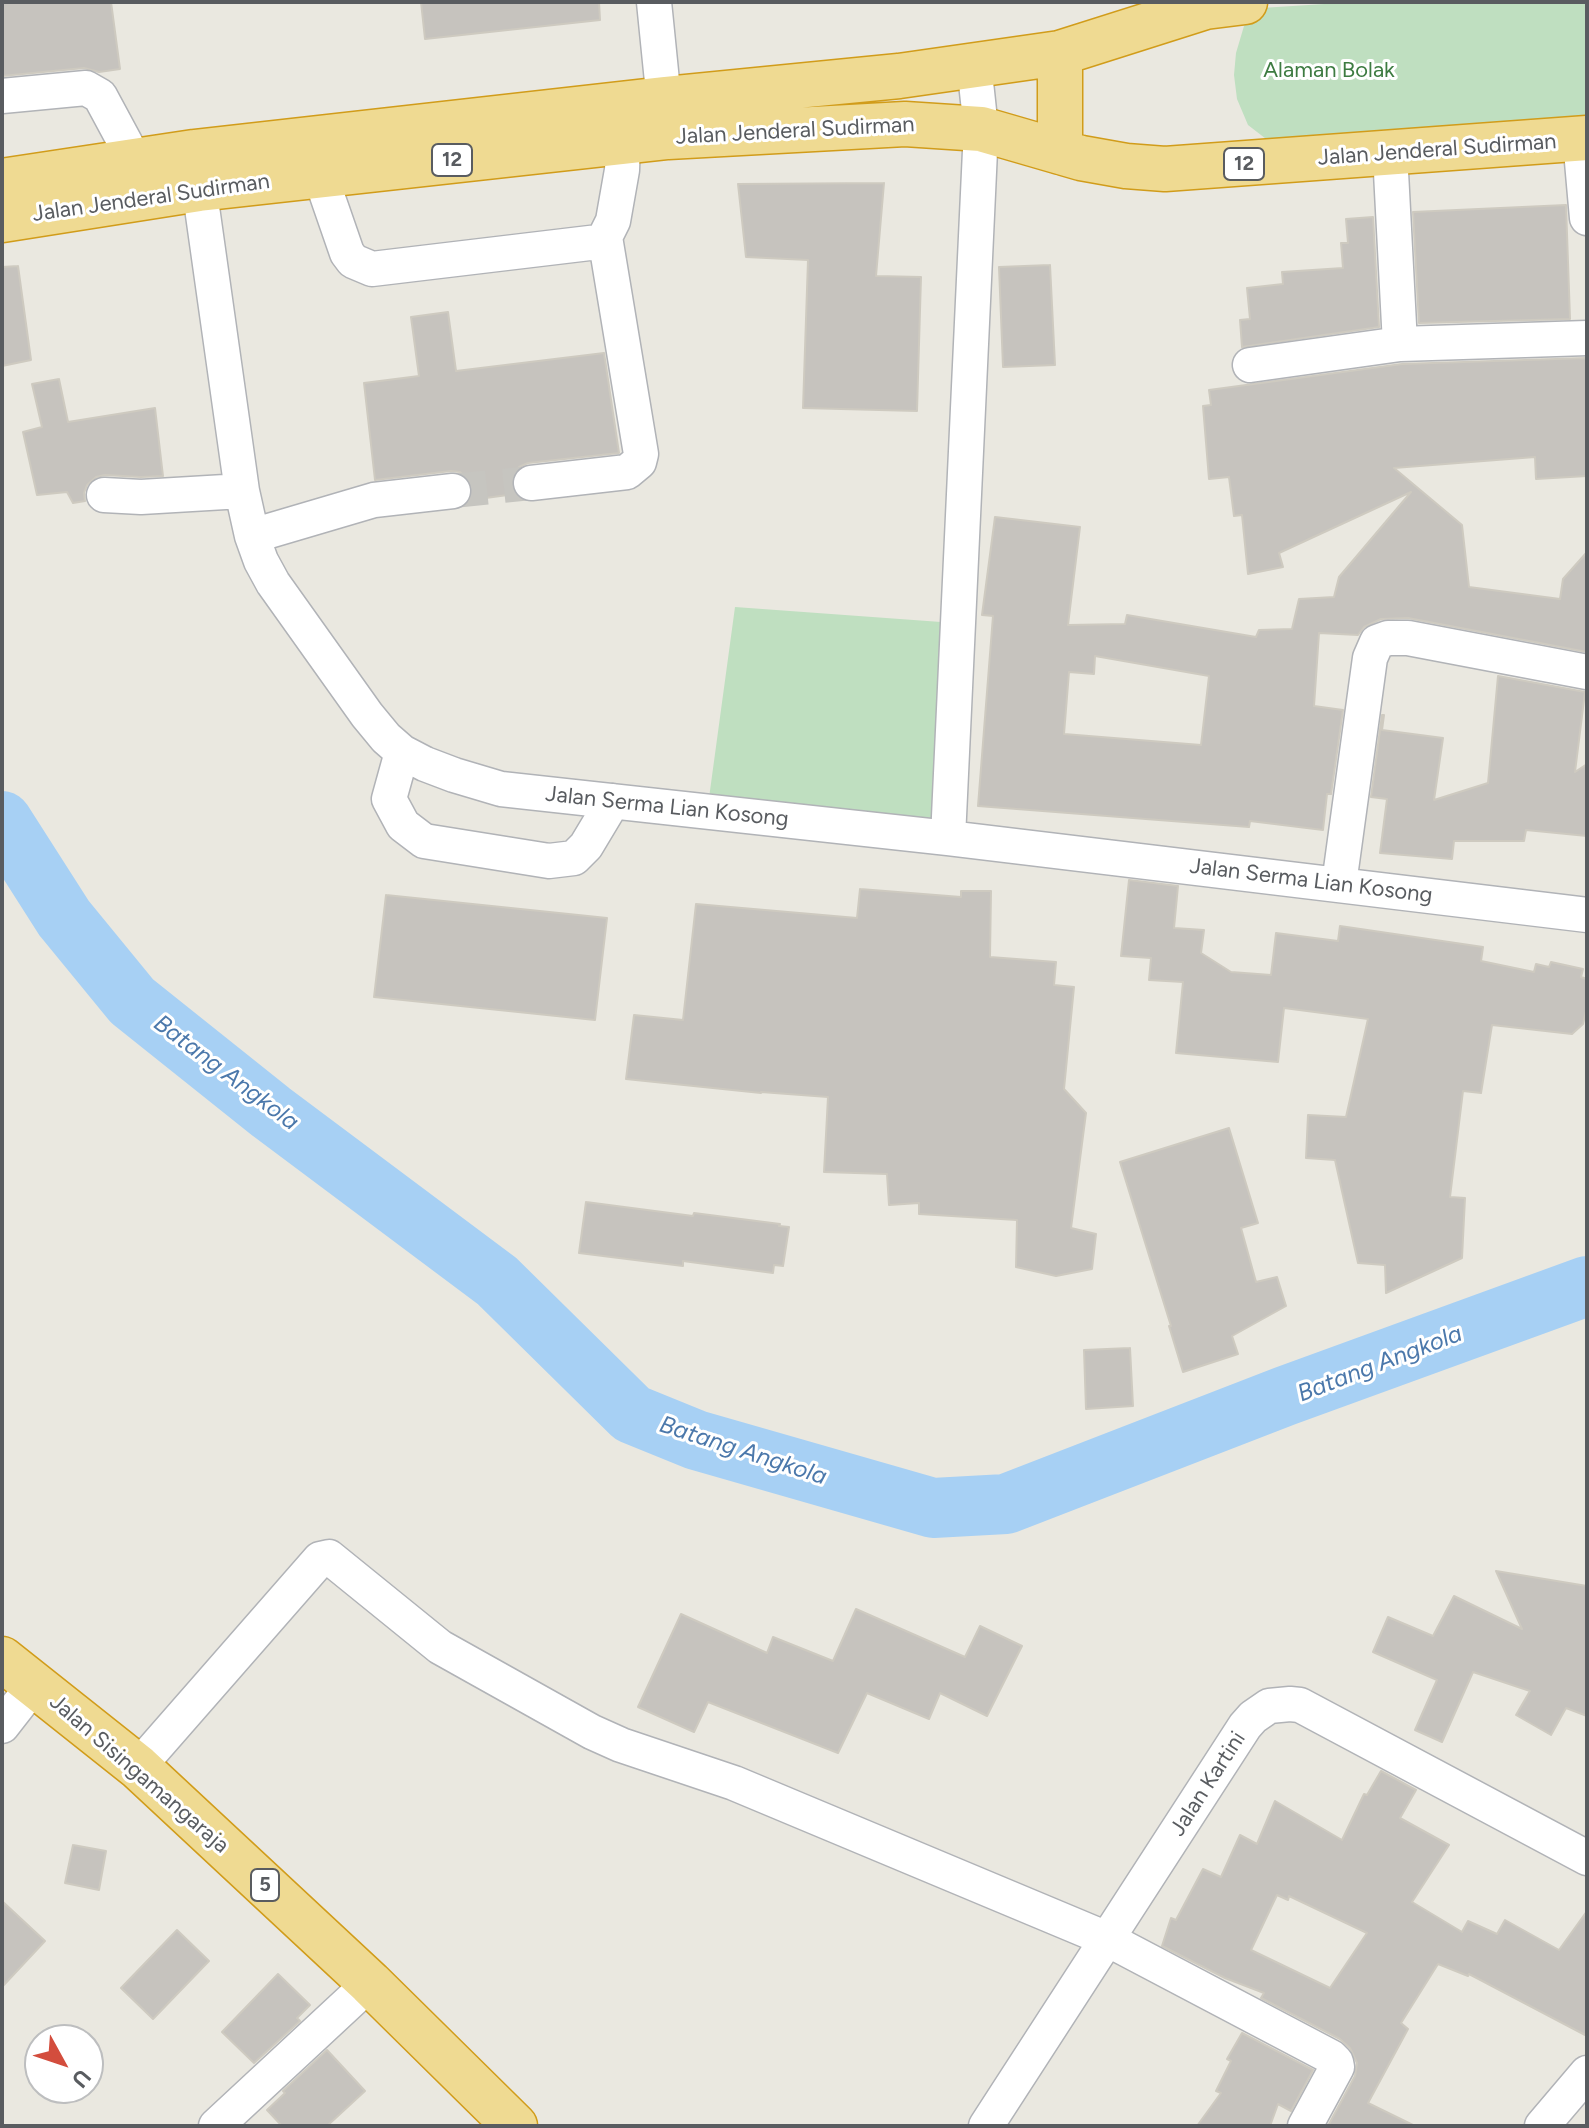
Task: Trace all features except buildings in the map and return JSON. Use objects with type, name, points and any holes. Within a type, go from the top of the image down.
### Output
[{"type":"highway","name":"Jalan Jenderal Sudirman","points":[[2,220],[196,170],[666,118],[899,76],[1060,53],[1218,4]]},
{"type":"highway","points":[[1060,53],[1060,152]]},
{"type":"highway","name":"Jalan Jenderal Sudirman","points":[[2,181],[135,161],[196,170],[320,175],[623,142],[666,118],[981,129],[1081,158],[1165,169],[1583,139]]},
{"type":"highway","name":"Jalan Sisingamangaraja","points":[[18,1672],[138,1767],[370,1983],[515,2126]]},
{"type":"street","points":[[654,2],[666,118]]},
{"type":"street","points":[[948,838],[981,129],[974,64]]},
{"type":"street","points":[[2,96],[86,88],[100,96],[135,161]]},
{"type":"street","points":[[1583,139],[1587,218]]},
{"type":"street","points":[[320,175],[347,253],[353,261],[372,269],[598,242],[605,237],[613,221],[622,170],[623,142]]},
{"type":"street","points":[[1390,153],[1400,344]]},
{"type":"street","name":"Jalan Serma Lian Kosong","points":[[196,170],[242,491],[252,536],[273,583],[367,715],[402,752],[454,775],[501,789],[948,838],[1587,915]]},
{"type":"street","points":[[531,483],[627,472],[639,462],[641,454],[605,237]]},
{"type":"street","points":[[1250,365],[1400,344],[1586,332]]},
{"type":"street","points":[[104,495],[154,496],[242,491]]},
{"type":"street","points":[[252,536],[374,500],[453,491]]},
{"type":"street","points":[[1339,884],[1370,658],[1377,642],[1388,638],[1408,638],[1587,672]]},
{"type":"street","points":[[402,752],[389,799],[403,825],[424,841],[549,861],[574,858],[586,846],[613,801]]},
{"type":"street","points":[[138,1767],[320,1559],[329,1557],[440,1647],[592,1732],[621,1745],[734,1783],[1107,1939],[1334,2059],[1337,2067],[1305,2126]]},
{"type":"street","points":[[2,1726],[18,1672]]},
{"type":"street","name":"Jalan Kartini","points":[[986,2126],[1245,1726],[1269,1706],[1300,1705],[1587,1858]]},
{"type":"street","points":[[216,2126],[370,1983]]},
{"type":"street","points":[[1542,2126],[1587,2073]]},
{"type":"green space","name":"Alaman Bolak","points":[[1356,2],[1587,2],[1587,118],[1270,142],[1248,125],[1237,99],[1234,75],[1236,53],[1244,26],[1261,8]]},
{"type":"green space","points":[[735,607],[941,622],[932,818],[709,798]]},
{"type":"waterway","name":"Batang Angkola","points":[[2,821],[64,918],[132,1001],[271,1112],[497,1281],[632,1414],[696,1440],[933,1508],[1006,1504],[1285,1396],[1587,1286]]},
{"type":"tunnel","points":[[453,491],[531,483]]}]
